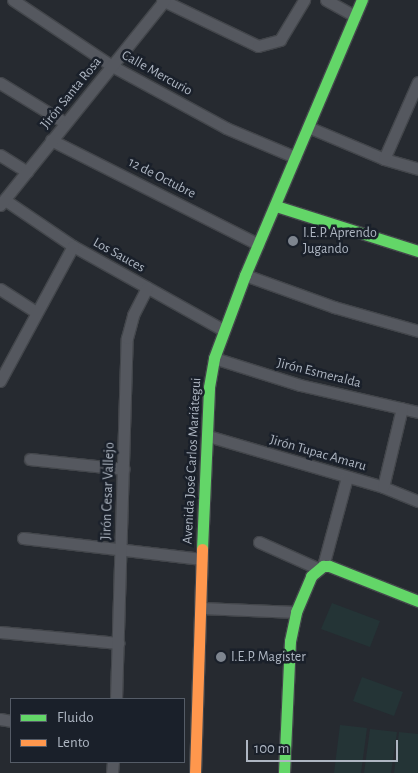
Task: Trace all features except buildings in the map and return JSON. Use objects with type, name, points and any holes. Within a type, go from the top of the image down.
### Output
[{"type":"main road","name":"Avenida José Carlos Mariátegui","points":[[195,773],[209,387],[214,358],[245,275],[276,206],[362,0]]},
{"type":"main road","points":[[276,206],[418,251]]},
{"type":"main road","points":[[284,773],[290,641],[296,612],[311,576],[321,568],[418,601]]},
{"type":"street","name":"Calle Mercurio","points":[[13,0],[112,66],[226,128],[295,157]]},
{"type":"street","name":"Jirón Santa Rosa","points":[[2,203],[64,122],[112,66],[164,0]]},
{"type":"street","points":[[164,0],[258,46],[280,40],[304,0]]},
{"type":"street","points":[[326,0],[355,16]]},
{"type":"street","points":[[384,159],[418,82]]},
{"type":"street","points":[[0,83],[64,122]]},
{"type":"street","points":[[308,127],[384,159],[418,169]]},
{"type":"street","name":"12 de Octubre","points":[[51,140],[258,244]]},
{"type":"street","points":[[0,155],[27,172]]},
{"type":"street","name":"Los Sauces","points":[[2,203],[73,246],[223,330]]},
{"type":"street","points":[[2,373],[73,246]]},
{"type":"street","points":[[245,275],[334,307],[418,331]]},
{"type":"street","name":"Jirón Cesar Vallejo","points":[[116,698],[127,338],[133,315],[147,287]]},
{"type":"street","points":[[0,289],[36,312]]},
{"type":"street","name":"Jirón Esmeralda","points":[[214,358],[300,385],[418,412]]},
{"type":"street","points":[[384,487],[402,408]]},
{"type":"street","name":"Jirón Tupac Amaru","points":[[208,436],[384,487],[418,501]]},
{"type":"street","points":[[30,460],[124,469]]},
{"type":"street","points":[[259,542],[321,568],[347,477]]},
{"type":"street","points":[[23,538],[202,559]]},
{"type":"street","points":[[201,608],[296,612]]},
{"type":"street","points":[[0,632],[118,643]]},
{"type":"shaded area","points":[[332,603],[380,621],[370,647],[321,629]]},
{"type":"shaded area","points":[[362,677],[403,692],[394,716],[353,701]]},
{"type":"shaded area","points":[[340,725],[367,728],[361,773],[334,773]]},
{"type":"shaded area","points":[[370,729],[397,732],[391,773],[364,773]]},
{"type":"shaded area","points":[[399,732],[418,734],[418,773],[394,773]]},
{"type":"traffic: fast","points":[[202,549],[209,387],[214,358],[245,275],[362,0]]},
{"type":"traffic: fast","points":[[276,206],[418,251]]},
{"type":"traffic: fast","points":[[284,773],[290,641],[296,612],[311,576],[323,566],[329,566],[418,601]]},
{"type":"traffic: slow","points":[[195,773],[202,549]]},
{"type":"place","name":"I.E.P. Aprendo Jugando","points":[[293,241]]},
{"type":"place","name":"I.E.P. Magister","points":[[221,657]]}]
